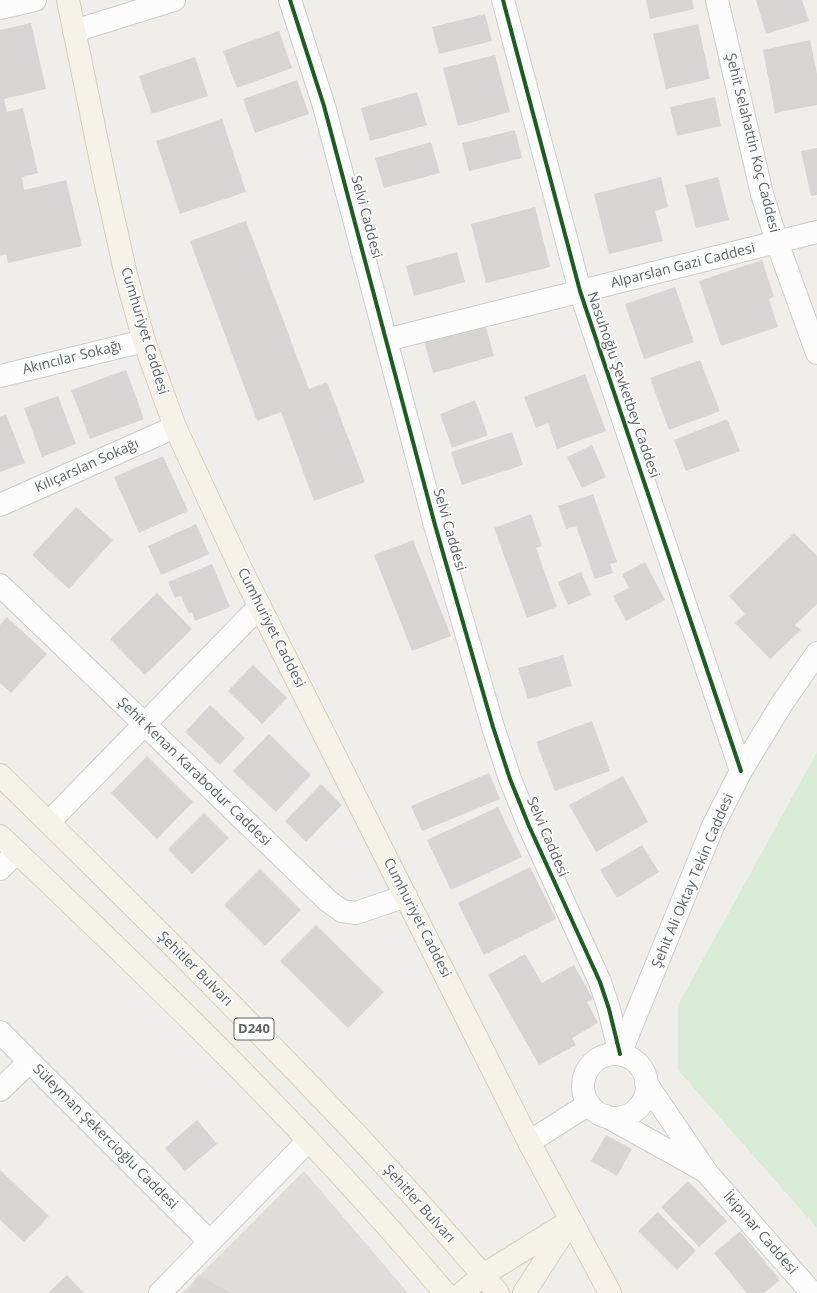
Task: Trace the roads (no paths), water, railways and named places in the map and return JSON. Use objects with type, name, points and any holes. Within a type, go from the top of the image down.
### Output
[{"type":"main road","name":"Cumhuriyet Caddesi","points":[[68,0],[126,275],[144,340],[175,427],[216,519],[570,1221],[610,1293]]},
{"type":"main road","name":"Şehitler Bulvarı","points":[[0,775],[49,822],[303,1078],[498,1293]]},
{"type":"main road","name":"D240","points":[[0,836],[146,976],[308,1141],[364,1201],[445,1293]]},
{"type":"main road","points":[[462,1293],[483,1276],[570,1221]]},
{"type":"main road","points":[[524,1293],[570,1221]]},
{"type":"street","points":[[0,8],[34,0]]},
{"type":"street","points":[[74,31],[174,0]]},
{"type":"street","name":"Selvi Caddesi","points":[[290,0],[324,106],[436,525],[493,727],[510,779],[600,982],[609,1009],[620,1054]]},
{"type":"street","name":"Nasuhoğlu Şevketbey Caddesi","points":[[503,0],[580,291],[741,771]]},
{"type":"street","name":"Şehit Selahattin Koç Caddesi","points":[[717,0],[762,194],[777,242],[817,352]]},
{"type":"street","name":"Alparslan Gazi Caddesi","points":[[386,340],[817,232]]},
{"type":"street","name":"Akıncılar Sokağı","points":[[0,376],[144,340]]},
{"type":"street","name":"Kılıçarslan Sokağı","points":[[0,505],[175,427]]},
{"type":"street","name":"Şehit Kenan Karabodur Caddesi","points":[[0,584],[328,901],[342,911],[356,913],[369,910],[406,896]]},
{"type":"street","points":[[49,822],[260,606]]},
{"type":"street","name":"Şehit Ali Oktay Tekin Caddesi","points":[[620,1054],[714,826],[741,771],[781,706],[817,653]]},
{"type":"street","points":[[0,870],[17,852]]},
{"type":"street","name":"Süleyman Şekercioğlu Caddesi","points":[[0,1032],[210,1242]]},
{"type":"street","points":[[620,1054],[630,1058],[638,1064],[646,1083],[646,1093],[642,1102],[635,1110],[626,1116],[616,1118],[597,1110],[584,1095],[583,1084],[585,1074],[591,1065],[599,1058],[609,1055],[620,1054]]},
{"type":"street","points":[[0,1090],[29,1062]]},
{"type":"street","name":"İkipınar Caddesi","points":[[646,1083],[707,1173],[812,1293]]},
{"type":"street","points":[[530,1142],[597,1110]]},
{"type":"street","name":"İkipınar Caddesi","points":[[597,1110],[707,1173]]},
{"type":"street","points":[[160,1293],[308,1141]]}]
